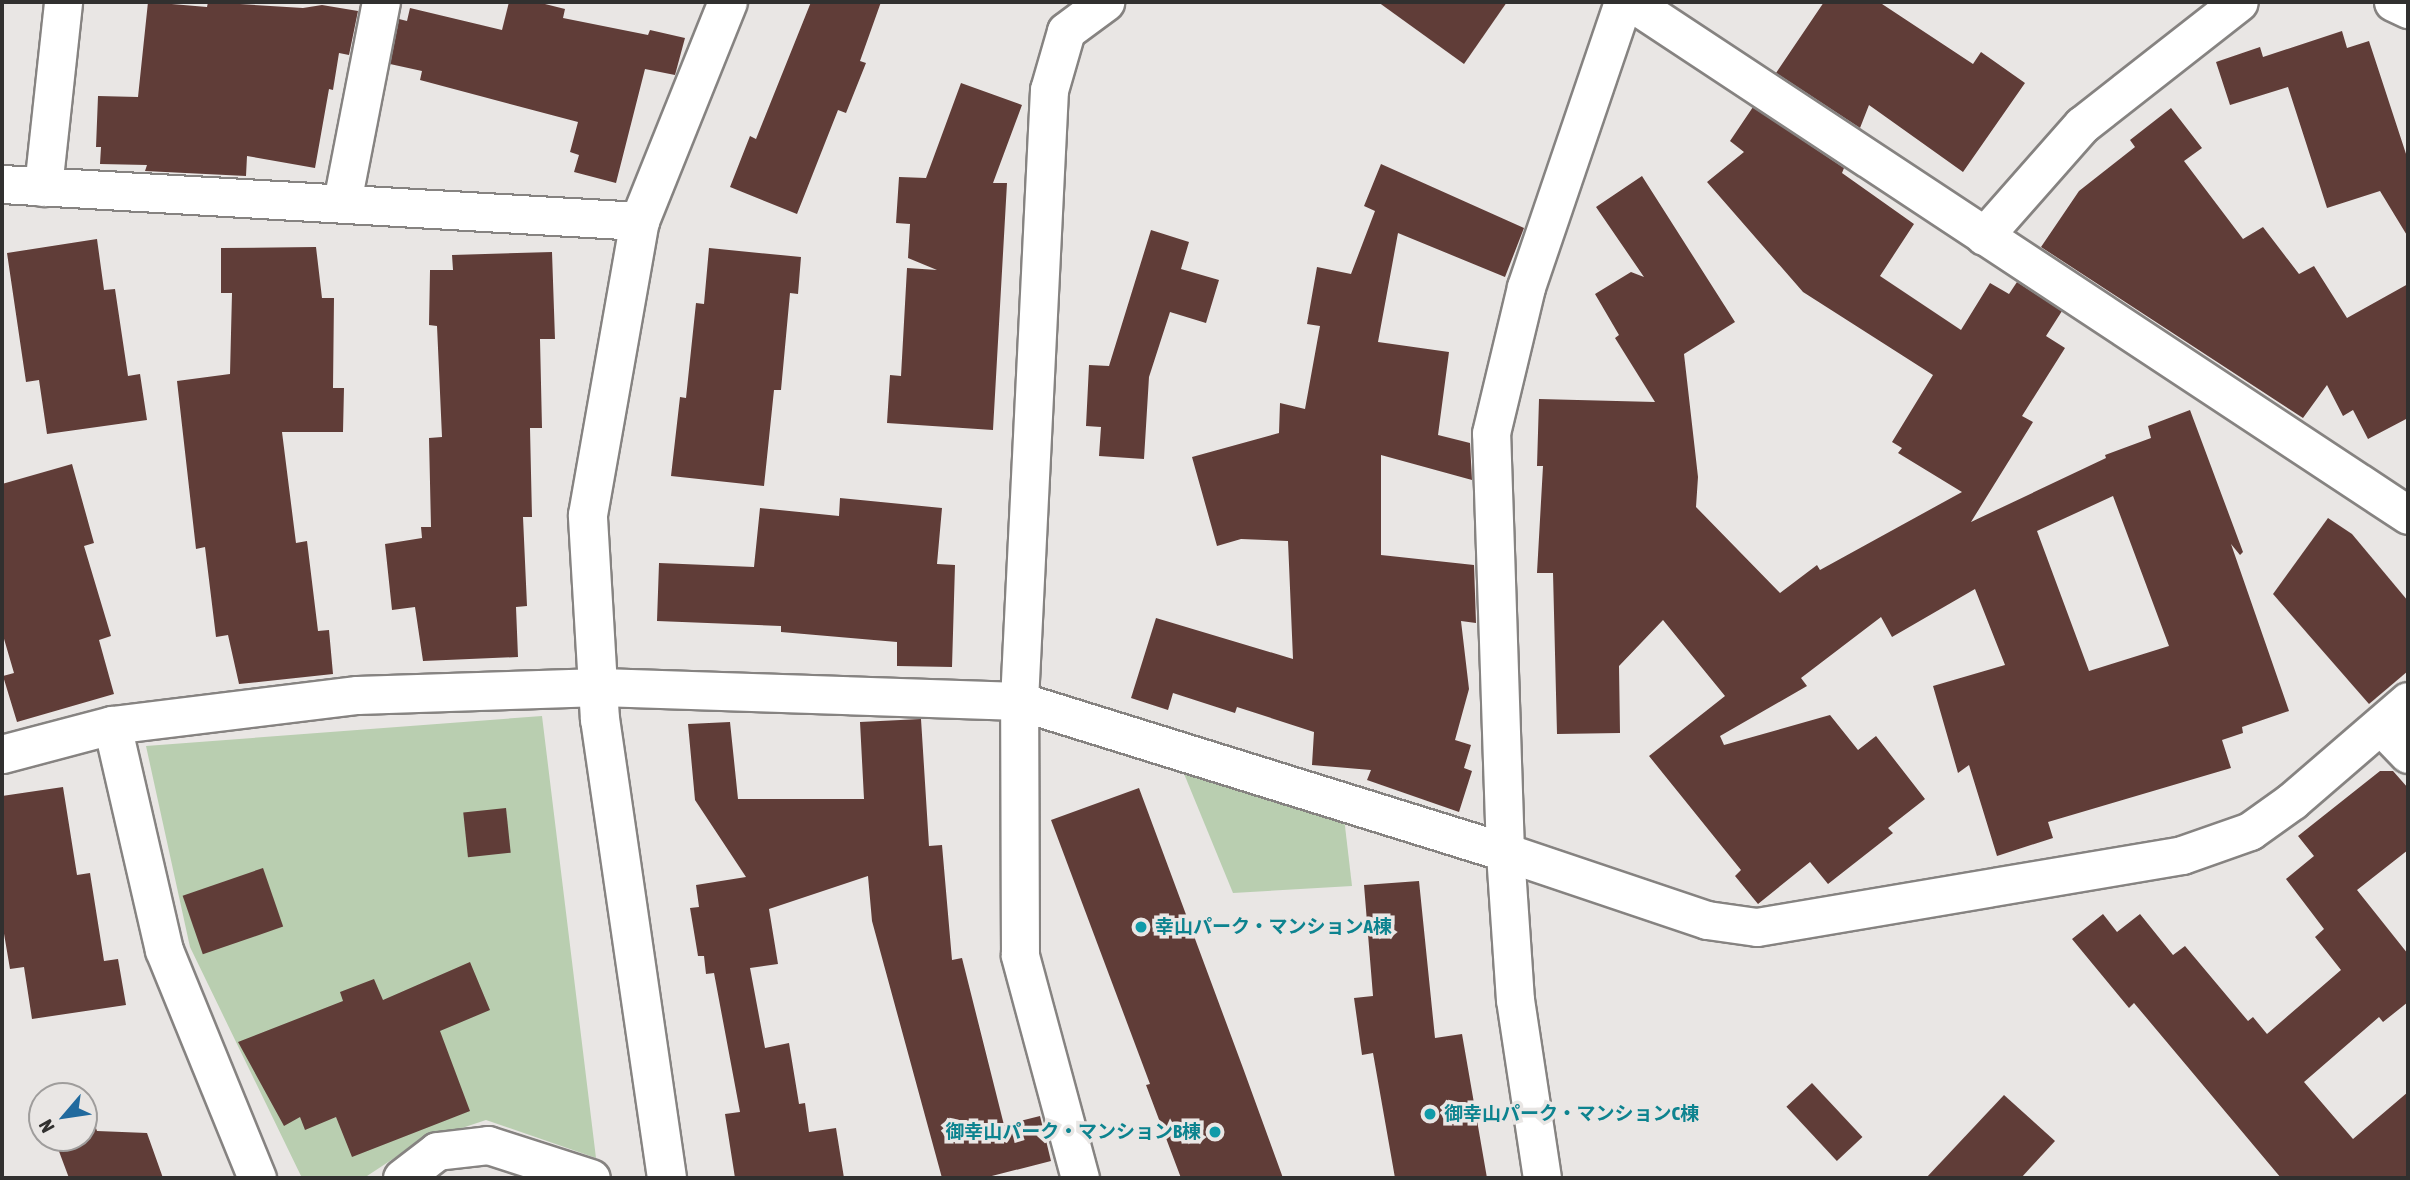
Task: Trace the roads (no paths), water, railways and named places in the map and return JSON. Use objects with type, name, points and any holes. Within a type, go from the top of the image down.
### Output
[{"type":"street","points":[[43,187],[63,2]]},
{"type":"street","points":[[342,202],[381,2]]},
{"type":"street","points":[[667,1178],[600,720],[588,515],[640,221],[728,2]]},
{"type":"street","points":[[1080,1178],[1020,956],[1019,701],[1049,90],[1066,31],[1105,2]]},
{"type":"street","points":[[1542,1178],[1515,1000],[1505,852],[1492,433],[1526,288],[1623,2]]},
{"type":"street","points":[[1631,2],[2408,515]]},
{"type":"street","points":[[1984,236],[2082,125],[2239,2]]},
{"type":"street","points":[[2393,2],[2408,9]]},
{"type":"street","points":[[2,184],[640,221]]},
{"type":"street","points":[[2,754],[112,725],[357,695],[600,687],[1019,701],[1505,852],[1707,920],[1757,927],[2182,855],[2250,831],[2381,726],[2408,701]]},
{"type":"street","points":[[112,725],[164,950],[257,1178]]},
{"type":"street","points":[[2381,726],[2408,754]]},
{"type":"street","points":[[402,1178],[437,1151],[488,1145],[591,1178]]},
{"type":"place","name":"幸山パーク・マンションA棟","points":[[1141,927]]},
{"type":"place","name":"御幸山パーク・マンションC棟","points":[[1430,1114]]},
{"type":"place","name":"御幸山パーク・マンションB棟","points":[[1215,1132]]}]
